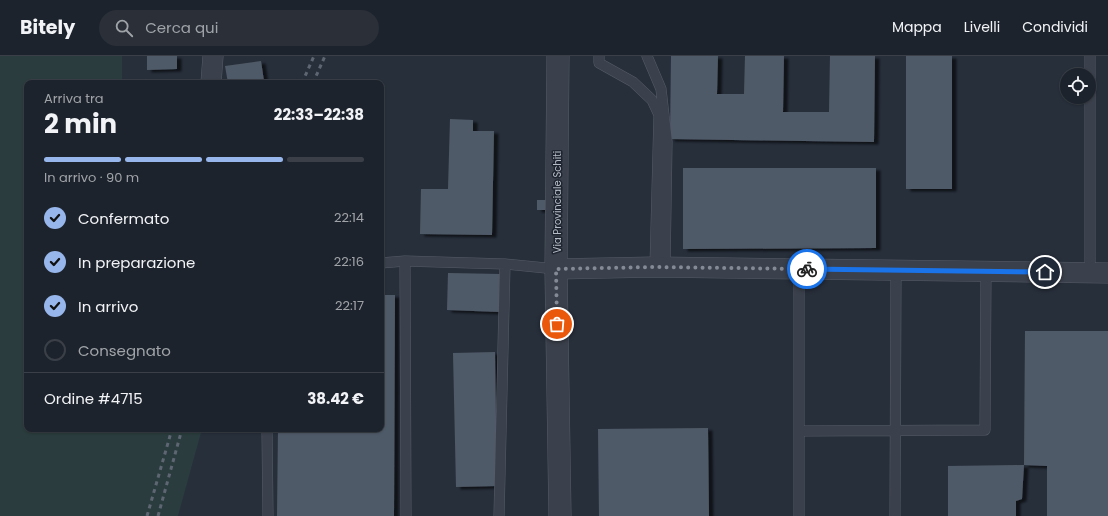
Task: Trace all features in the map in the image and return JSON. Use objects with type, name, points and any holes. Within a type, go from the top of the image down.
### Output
[{"type":"street","points":[[211,80],[213,56]]},
{"type":"street","name":"Via Provinciale Schiti","points":[[558,56],[556,269],[560,516]]},
{"type":"street","points":[[556,269],[660,267],[1099,273]]},
{"type":"lane","points":[[598,56],[599,63],[633,82],[652,100],[659,115],[660,267]]},
{"type":"lane","points":[[647,56],[661,89],[667,142],[660,267]]},
{"type":"lane","points":[[1090,56],[1099,273]]},
{"type":"lane","points":[[384,263],[405,261],[505,264],[556,269]]},
{"type":"lane","points":[[405,261],[406,516]]},
{"type":"lane","points":[[499,516],[505,264]]},
{"type":"lane","points":[[799,269],[799,516]]},
{"type":"lane","points":[[895,516],[896,270]]},
{"type":"lane","points":[[799,431],[985,430],[986,272]]},
{"type":"lane","points":[[267,432],[268,516]]},
{"type":"shaded area","points":[[0,56],[122,56],[122,80],[24,80],[24,432],[201,432],[178,516],[0,516]]},
{"type":"building","points":[[147,56],[177,56],[177,69],[147,70]]},
{"type":"building","points":[[671,56],[718,56],[717,94],[744,94],[745,56],[784,56],[783,112],[829,112],[830,56],[875,56],[874,142],[670,139]]},
{"type":"building","points":[[906,56],[952,56],[952,189],[906,189]]},
{"type":"building","points":[[261,61],[264,80],[227,80],[225,66]]},
{"type":"building","points":[[450,119],[473,120],[473,131],[494,131],[492,235],[420,234],[421,189],[448,189]]},
{"type":"building","points":[[683,168],[876,168],[876,248],[683,249]]},
{"type":"building","points":[[537,200],[551,200],[551,210],[537,210]]},
{"type":"building","points":[[448,273],[500,274],[500,312],[447,310]]},
{"type":"building","points":[[384,295],[395,295],[394,516],[277,516],[278,432],[384,432]]},
{"type":"building","points":[[1025,331],[1108,331],[1108,516],[1047,516],[1047,466],[1024,465]]},
{"type":"building","points":[[495,352],[497,486],[456,487],[453,353]]},
{"type":"building","points":[[708,428],[709,516],[599,516],[598,429]]},
{"type":"building","points":[[1024,465],[1022,499],[1016,501],[1016,516],[948,516],[948,466]]},
{"type":"railway","points":[[303,80],[314,56]]},
{"type":"railway","points":[[314,80],[325,56]]},
{"type":"railway","points":[[147,516],[171,432]]},
{"type":"railway","points":[[158,516],[181,432]]},
{"type":"way so far","points":[[557,324],[556,269],[655,267],[807,269]]},
{"type":"route","points":[[807,269],[1045,272]]}]
